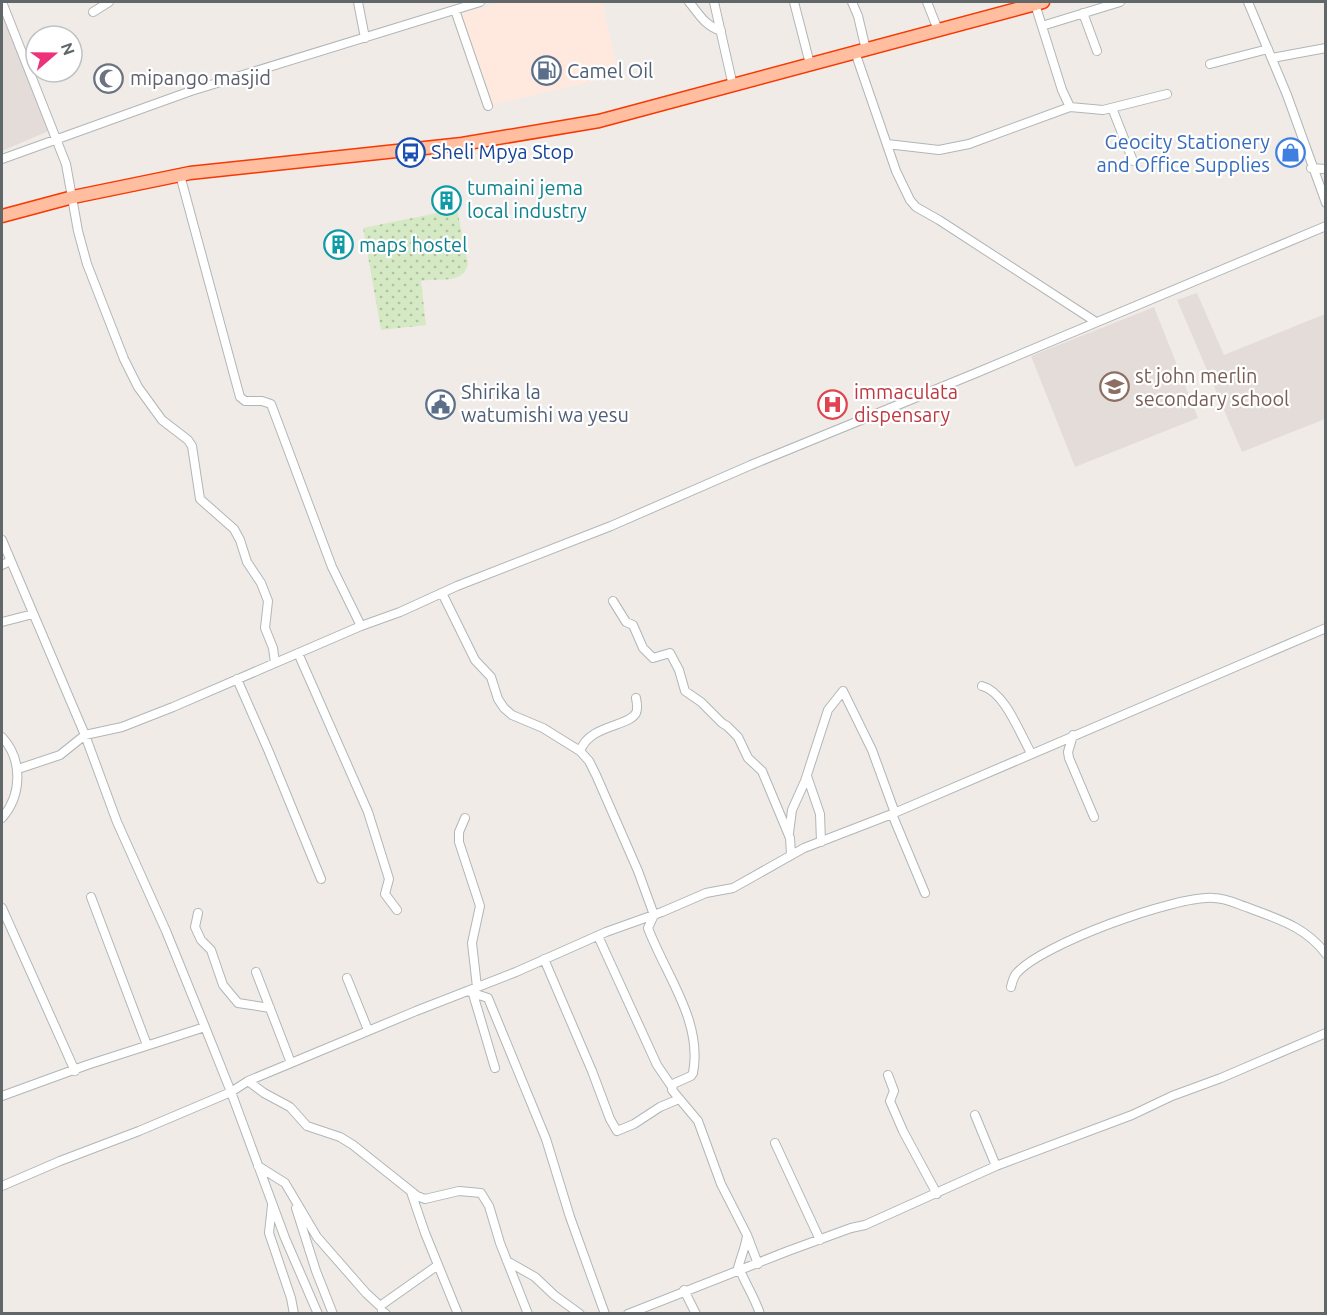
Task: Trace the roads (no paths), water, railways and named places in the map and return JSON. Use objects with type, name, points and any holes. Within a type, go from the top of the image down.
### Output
[{"type":"highway","points":[[2,216],[73,196],[180,175],[226,168],[462,144],[599,121],[1039,3]]},
{"type":"street","points":[[2,2],[66,164],[78,231],[87,264],[124,359],[138,387],[162,420],[188,440],[192,446],[200,499],[234,529],[240,540],[247,562],[267,597],[265,628],[273,648],[275,663]]},
{"type":"street","points":[[93,12],[109,2]]},
{"type":"street","points":[[358,2],[365,38]]},
{"type":"street","points":[[2,159],[191,91],[480,2]]},
{"type":"street","points":[[689,2],[703,21],[721,31]]},
{"type":"street","points":[[714,2],[733,86]]},
{"type":"street","points":[[794,2],[810,64]]},
{"type":"street","points":[[852,2],[858,16],[860,51],[887,144],[896,171],[910,200],[916,207],[1096,322]]},
{"type":"street","points":[[927,2],[938,30]]},
{"type":"street","points":[[1042,26],[1120,2]]},
{"type":"street","points":[[1248,2],[1269,49],[1311,168],[1326,203]]},
{"type":"street","points":[[1039,3],[1042,26],[1070,108]]},
{"type":"street","points":[[455,9],[488,106]]},
{"type":"street","points":[[1083,13],[1097,51]]},
{"type":"street","points":[[1272,58],[1326,48]]},
{"type":"street","points":[[1210,64],[1269,49]]},
{"type":"street","points":[[887,144],[939,150],[969,144],[1070,108],[1103,110],[1167,94]]},
{"type":"street","points":[[1112,108],[1133,161]]},
{"type":"street","points":[[1311,168],[1326,169]]},
{"type":"street","points":[[180,175],[240,397],[245,401],[262,401],[271,404],[332,567],[361,626]]},
{"type":"street","points":[[18,770],[60,755],[85,735],[122,727],[148,717],[361,626],[611,526],[751,465],[1326,226]]},
{"type":"street","points":[[2,540],[85,735],[117,822],[166,931],[231,1092],[285,1238],[318,1314]]},
{"type":"street","points":[[2,565],[10,561]]},
{"type":"street","points":[[442,593],[475,660],[491,678],[498,699],[504,708],[512,715],[543,728],[580,751],[589,761],[596,775],[638,871],[654,915],[648,928],[679,993],[689,1021],[695,1049],[693,1073],[676,1082],[672,1087]]},
{"type":"street","points":[[613,601],[626,622],[633,625],[653,658],[670,653],[686,691],[738,737],[748,758],[762,771],[788,834],[791,854]]},
{"type":"street","points":[[2,621],[33,614]]},
{"type":"street","points":[[2,1186],[231,1092],[248,1080],[368,1030],[472,991],[597,936],[706,893],[733,888],[791,854],[893,813],[1326,628]]},
{"type":"street","points":[[298,653],[368,813],[389,879],[385,894],[398,910]]},
{"type":"street","points":[[237,680],[283,784],[321,879]]},
{"type":"street","points":[[982,686],[997,694],[1031,753]]},
{"type":"street","points":[[788,834],[792,810],[807,776],[828,710],[843,691],[872,750],[893,813],[925,893]]},
{"type":"street","points":[[580,751],[591,735],[632,718],[637,708],[636,699]]},
{"type":"street","points":[[1073,735],[1068,752],[1069,758],[1094,817]]},
{"type":"street","points":[[2,736],[10,745],[18,770],[16,795],[2,818]]},
{"type":"street","points":[[807,776],[820,814],[821,842]]},
{"type":"street","points":[[465,818],[459,832],[459,842],[480,906],[472,943],[472,991],[495,1068]]},
{"type":"street","points":[[91,897],[147,1045]]},
{"type":"street","points":[[1011,987],[1015,976],[1022,969],[1060,945],[1098,928],[1171,903],[1202,897],[1217,898],[1290,923],[1326,954]]},
{"type":"street","points":[[2,908],[75,1071]]},
{"type":"street","points":[[198,913],[195,927],[201,940],[210,950],[223,986],[238,1003],[270,1008]]},
{"type":"street","points":[[597,936],[657,1065],[674,1093],[698,1122],[721,1184],[747,1235],[758,1264]]},
{"type":"street","points":[[544,959],[617,1131],[679,1099]]},
{"type":"street","points":[[256,972],[291,1063]]},
{"type":"street","points":[[347,978],[368,1030]]},
{"type":"street","points":[[472,991],[488,998],[503,1031],[546,1139],[570,1217],[605,1314]]},
{"type":"street","points":[[2,1096],[205,1027]]},
{"type":"street","points":[[630,1313],[684,1290],[851,1228],[865,1225],[996,1166],[1132,1115],[1172,1096],[1221,1078],[1326,1033]]},
{"type":"street","points":[[888,1075],[894,1091],[890,1101],[937,1194]]},
{"type":"street","points":[[248,1080],[264,1093],[290,1107],[307,1126],[340,1137],[353,1145],[410,1190],[425,1199],[459,1191],[481,1193],[486,1199],[528,1314]]},
{"type":"street","points":[[975,1115],[996,1166]]},
{"type":"street","points":[[775,1143],[820,1240]]},
{"type":"street","points":[[258,1166],[285,1184],[317,1237],[383,1311],[438,1265]]},
{"type":"street","points":[[410,1190],[458,1314]]},
{"type":"street","points":[[291,1192],[316,1271],[333,1314]]},
{"type":"street","points":[[272,1203],[269,1233],[291,1298],[294,1314]]},
{"type":"street","points":[[747,1235],[738,1271],[755,1298],[760,1314]]},
{"type":"street","points":[[507,1261],[536,1277],[580,1314]]},
{"type":"street","points":[[684,1290],[696,1314]]},
{"type":"place","name":"Camel Oil","points":[[546,71]]},
{"type":"place","name":"mipango masjid","points":[[109,78]]},
{"type":"place","name":"Sheli Mpya Stop","points":[[410,152]]},
{"type":"place","name":"Geocity Stationery and Office Supplies","points":[[1291,153]]},
{"type":"place","name":"tumaini jema local industry","points":[[446,200]]},
{"type":"place","name":"maps hostel","points":[[338,245]]},
{"type":"place","name":"st john merlin secondary school","points":[[1114,387]]},
{"type":"place","name":"Shirika la watumishi wa yesu","points":[[440,404]]},
{"type":"place","name":"immaculata dispensary","points":[[833,404]]}]
